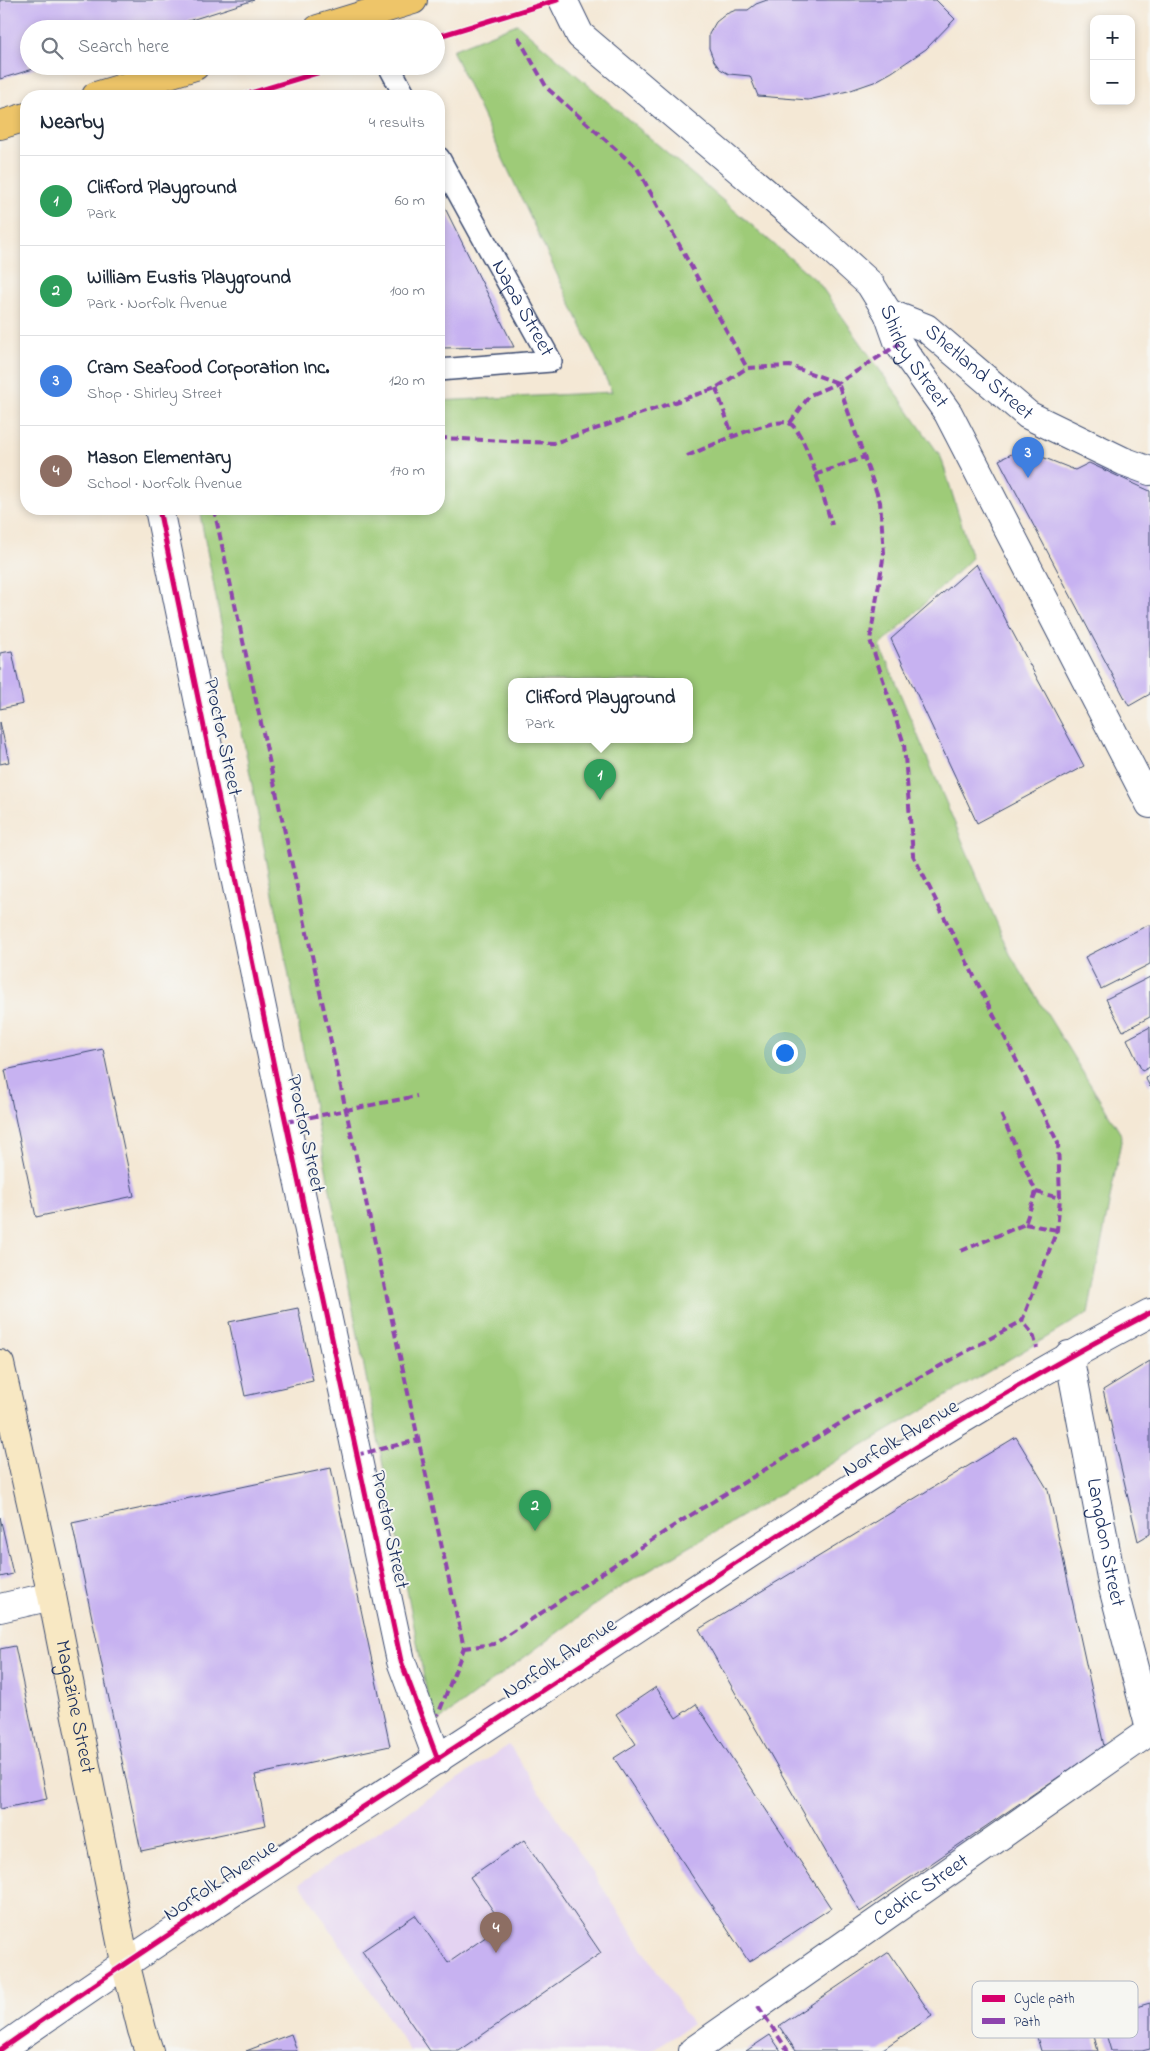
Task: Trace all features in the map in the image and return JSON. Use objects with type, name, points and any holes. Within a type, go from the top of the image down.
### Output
[{"type":"main road","points":[[376,20],[413,0]]},
{"type":"main road","points":[[116,90],[165,75]]},
{"type":"main road","points":[[0,125],[20,119]]},
{"type":"main road","name":"Magazine Street","points":[[0,1364],[52,1596],[125,1962],[149,2051]]},
{"type":"street","name":"Shirley Street","points":[[563,0],[580,35],[870,284],[888,313],[899,344],[948,413],[1150,804]]},
{"type":"street","name":"Shetland Street","points":[[888,313],[926,328],[1028,415],[1123,461],[1150,471]]},
{"type":"street","name":"Proctor Street","points":[[159,515],[277,1081],[401,1661],[438,1760]]},
{"type":"street","name":"Norfolk Avenue","points":[[0,2050],[125,1962],[438,1760],[856,1484],[1069,1355],[1150,1313]]},
{"type":"street","name":"Langdon Street","points":[[1069,1355],[1113,1588],[1150,1730]]},
{"type":"street","points":[[0,1608],[52,1596]]},
{"type":"street","name":"Cedric Street","points":[[693,2051],[1150,1730]]},
{"type":"lane","points":[[394,75],[402,90]]},
{"type":"lane","name":"Napa Street","points":[[445,169],[551,361],[445,370]]},
{"type":"shaded area","points":[[509,1745],[692,2024],[651,2051],[410,2051],[300,1883]]},
{"type":"green space","points":[[517,24],[818,282],[941,457],[972,558],[880,646],[1010,954],[1122,1136],[1088,1313],[611,1593],[433,1725],[200,515],[445,515],[445,401],[612,392],[452,50]]},
{"type":"building","points":[[0,0],[254,0],[191,20],[20,20],[20,73],[0,79]]},
{"type":"building","points":[[767,0],[936,0],[955,19],[926,49],[874,82],[848,91],[808,100],[758,96],[750,76],[729,74],[720,69],[714,61],[709,48],[709,34],[716,22],[726,14],[736,10],[748,10],[756,4]]},
{"type":"building","points":[[445,208],[514,347],[445,348]]},
{"type":"building","points":[[1022,449],[1075,470],[1089,463],[1150,491],[1150,694],[1129,706],[999,460]]},
{"type":"building","points":[[976,564],[1084,766],[977,823],[891,639]]},
{"type":"building","points":[[12,651],[23,704],[0,709],[0,653]]},
{"type":"building","points":[[0,722],[9,762],[0,764]]},
{"type":"building","points":[[1150,924],[1150,964],[1101,989],[1085,957]]},
{"type":"building","points":[[1150,977],[1150,1017],[1123,1031],[1106,999]]},
{"type":"building","points":[[1150,1027],[1150,1067],[1142,1071],[1127,1039]]},
{"type":"building","points":[[103,1049],[134,1196],[36,1217],[5,1070]]},
{"type":"building","points":[[1150,1075],[1150,1087],[1145,1077]]},
{"type":"building","points":[[298,1308],[313,1381],[245,1396],[229,1322]]},
{"type":"building","points":[[1150,1361],[1150,1534],[1138,1541],[1103,1390]]},
{"type":"building","points":[[1016,1437],[1048,1490],[1104,1746],[860,1912],[699,1629]]},
{"type":"building","points":[[331,1468],[390,1746],[255,1775],[266,1825],[141,1851],[72,1523]]},
{"type":"building","points":[[0,1517],[13,1574],[0,1577]]},
{"type":"building","points":[[15,1646],[47,1799],[0,1809],[0,1649]]},
{"type":"building","points":[[656,1687],[676,1718],[696,1704],[831,1908],[749,1962],[614,1758],[636,1744],[616,1714]]},
{"type":"building","points":[[524,1840],[601,1953],[459,2051],[430,2051],[362,1951],[415,1915],[448,1963],[503,1925],[470,1877]]},
{"type":"building","points":[[889,1952],[932,2016],[880,2051],[796,2051],[779,2026]]},
{"type":"building","points":[[1150,2003],[1150,2049],[1142,2051],[1111,2051],[1107,2038],[1138,2038],[1138,2006]]},
{"type":"building","points":[[291,2034],[297,2051],[246,2051]]},
{"type":"building","points":[[770,2035],[781,2051],[746,2051]]},
{"type":"building","points":[[1037,2038],[1095,2038],[1098,2051],[1041,2051]]},
{"type":"marked path","points":[[518,37],[547,88],[637,168],[747,368]]},
{"type":"marked path","points":[[790,423],[810,395],[838,383],[899,344]]},
{"type":"marked path","points":[[445,438],[554,443],[716,388],[747,368],[790,366],[838,383],[880,502],[884,553],[870,640],[904,744],[913,855],[1058,1143],[1060,1198],[1057,1230],[1022,1321],[1033,1334],[1037,1348]]},
{"type":"marked path","points":[[716,388],[733,437]]},
{"type":"marked path","points":[[687,456],[723,440],[769,424],[789,423],[795,428],[802,439],[808,453],[832,525]]},
{"type":"marked path","points":[[815,475],[864,457]]},
{"type":"marked path","points":[[215,515],[464,1648],[438,1715]]},
{"type":"marked path","points":[[286,1122],[417,1096]]},
{"type":"marked path","points":[[961,1251],[1025,1224],[1036,1192],[1001,1114]]},
{"type":"marked path","points":[[1036,1192],[1060,1198]]},
{"type":"marked path","points":[[1025,1224],[1057,1230]]},
{"type":"marked path","points":[[464,1648],[494,1644],[678,1523],[878,1400],[1022,1321]]},
{"type":"marked path","points":[[356,1455],[418,1440]]},
{"type":"marked path","points":[[758,2006],[788,2051]]},
{"type":"cycle path","points":[[445,34],[557,0]]},
{"type":"cycle path","points":[[261,90],[310,75]]},
{"type":"cycle path","points":[[160,515],[277,1081],[401,1661],[438,1760]]},
{"type":"cycle path","points":[[0,2050],[208,1908],[851,1488],[999,1397],[1150,1313]]},
{"type":"place","name":"Cram Seafood Corporation Inc.","points":[[1028,478]]},
{"type":"place","name":"Clifford Playground","points":[[600,800]]},
{"type":"place","name":"William Eustis Playground","points":[[535,1531]]},
{"type":"place","name":"Mason Elementary","points":[[496,1953]]}]
